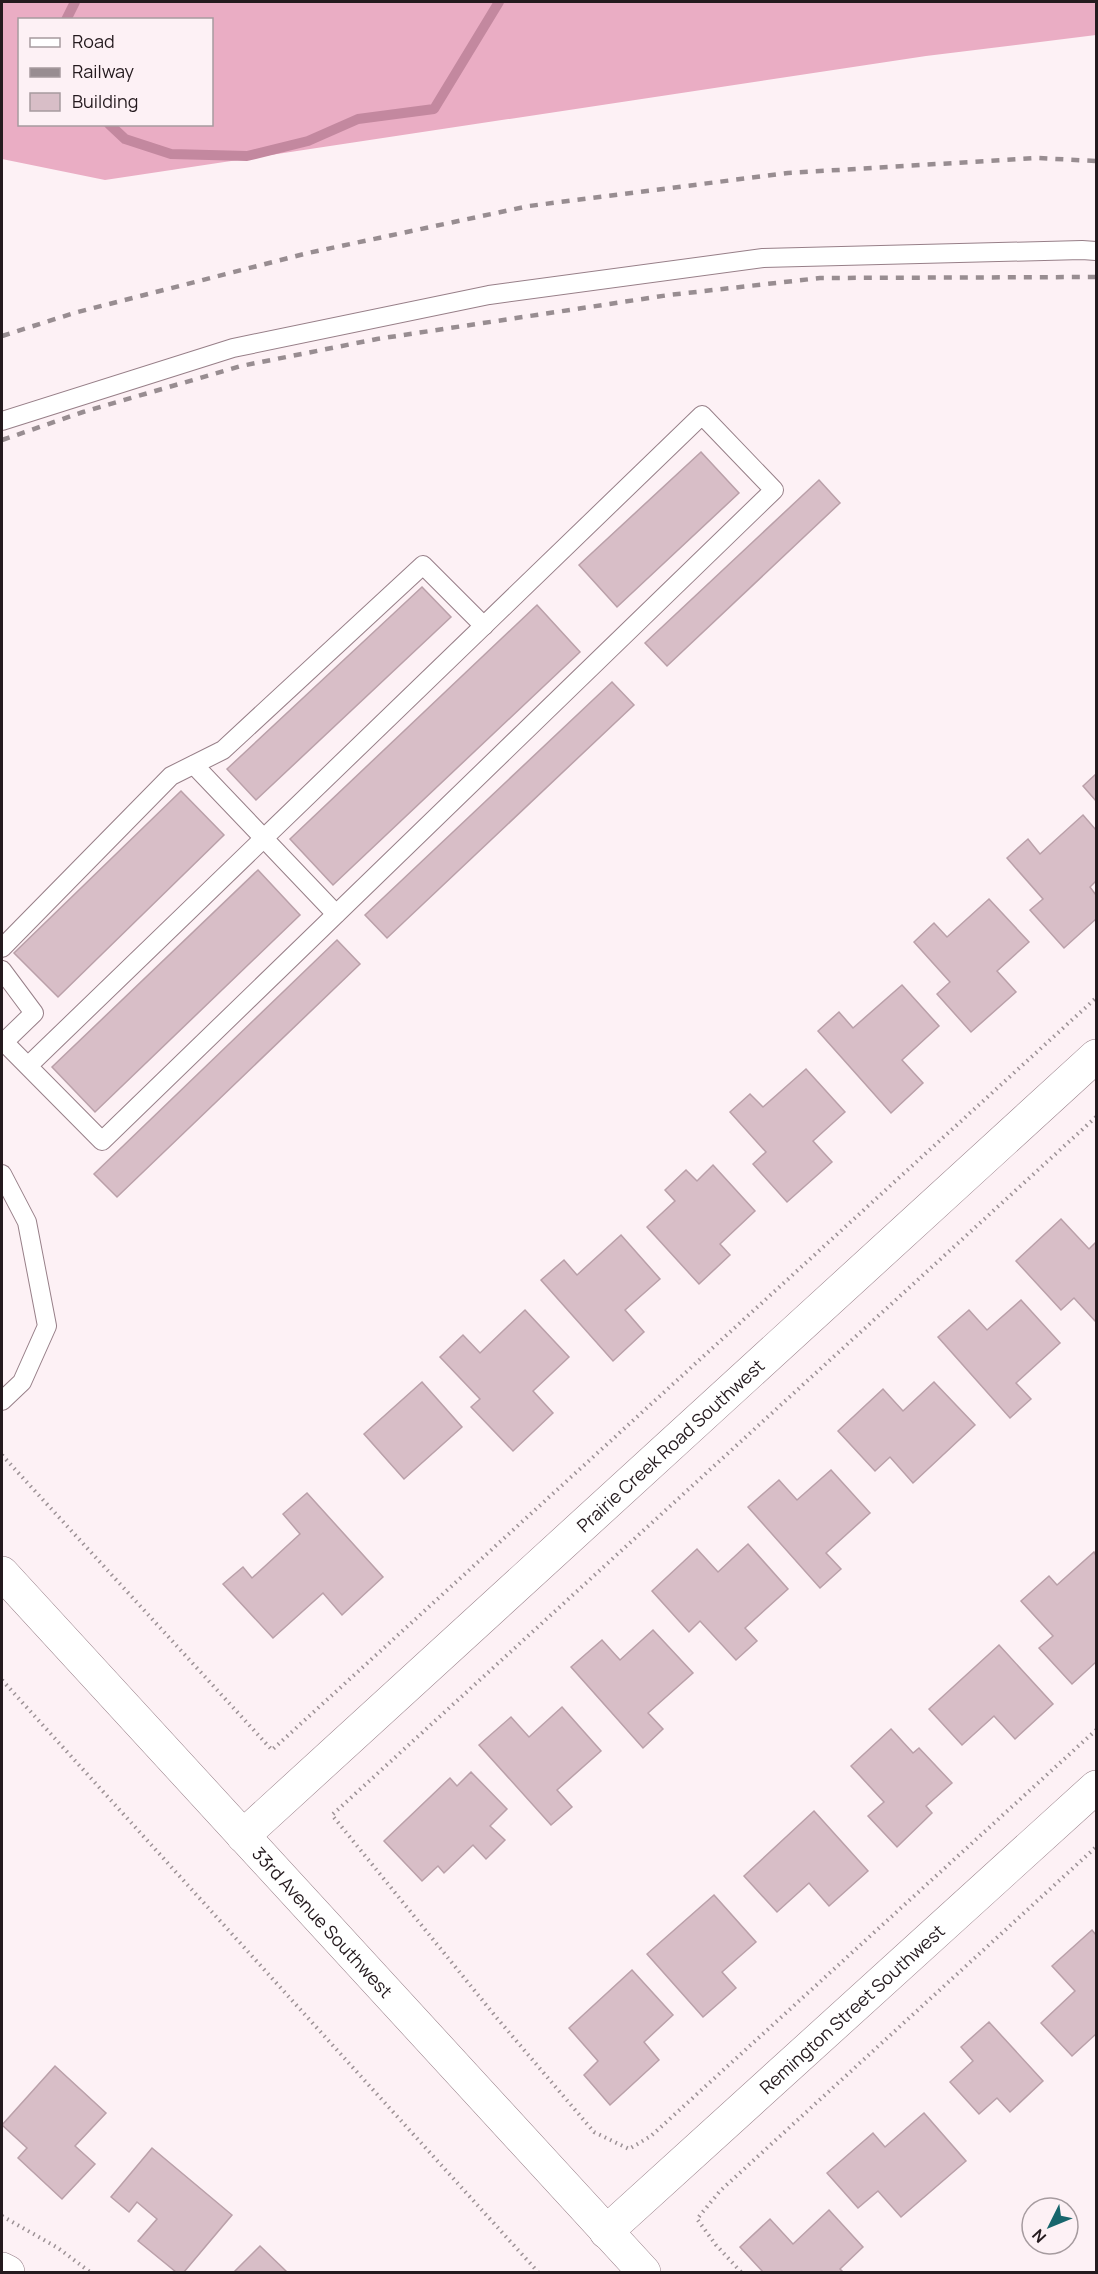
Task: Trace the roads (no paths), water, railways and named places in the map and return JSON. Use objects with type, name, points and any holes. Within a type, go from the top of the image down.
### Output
[{"type":"street","name":"Prairie Creek Road Southwest","points":[[243,1836],[1096,1056]]},
{"type":"street","name":"33rd Avenue Southwest","points":[[2,1573],[644,2272]]},
{"type":"street","name":"Remington Street Southwest","points":[[606,2232],[1096,1787]]},
{"type":"street","points":[[2,2269],[8,2272]]},
{"type":"lane","points":[[2,421],[233,348],[489,295],[763,258],[1096,251]]},
{"type":"lane","points":[[2,970],[34,1013],[3,1043],[102,1141],[774,490],[702,415],[27,1066]]},
{"type":"lane","points":[[2,948],[171,776],[223,750],[423,565],[484,626]]},
{"type":"lane","points":[[194,765],[336,914]]},
{"type":"lane","points":[[2,1174],[27,1222],[47,1326],[22,1382],[2,1401]]},
{"type":"waterway","points":[[67,18],[75,2]]},
{"type":"waterway","points":[[111,126],[125,139],[171,154],[247,156],[308,141],[358,119],[434,109],[499,2]]},
{"type":"railway","points":[[2,336],[74,313],[308,253],[529,206],[788,173],[1037,158],[1096,161]]},
{"type":"railway","points":[[2,440],[83,412],[241,366],[377,339],[669,295],[820,278],[1096,277]]}]
